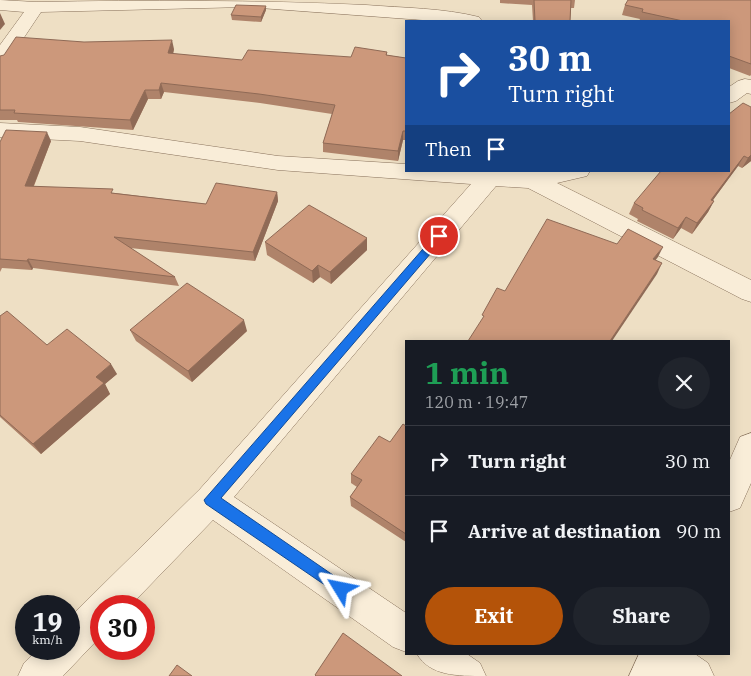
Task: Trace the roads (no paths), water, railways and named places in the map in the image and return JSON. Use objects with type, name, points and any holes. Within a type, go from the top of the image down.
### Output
[{"type":"street","points":[[0,5],[36,7],[246,2],[437,8],[470,20]]},
{"type":"street","points":[[0,59],[36,7]]},
{"type":"street","points":[[730,96],[741,84]]},
{"type":"street","points":[[0,130],[80,134],[278,162],[405,172]]},
{"type":"street","points":[[410,172],[532,180],[574,172]]},
{"type":"street","points":[[117,595],[211,500],[490,178]]},
{"type":"street","points":[[532,180],[751,292]]},
{"type":"street","points":[[730,495],[751,447]]},
{"type":"street","points":[[211,500],[405,633]]},
{"type":"street","points":[[80,633],[90,622]]},
{"type":"street","points":[[436,655],[467,676]]},
{"type":"street","points":[[648,676],[658,655]]},
{"type":"street","points":[[665,655],[695,676]]},
{"type":"street","points":[[37,676],[53,660]]}]
